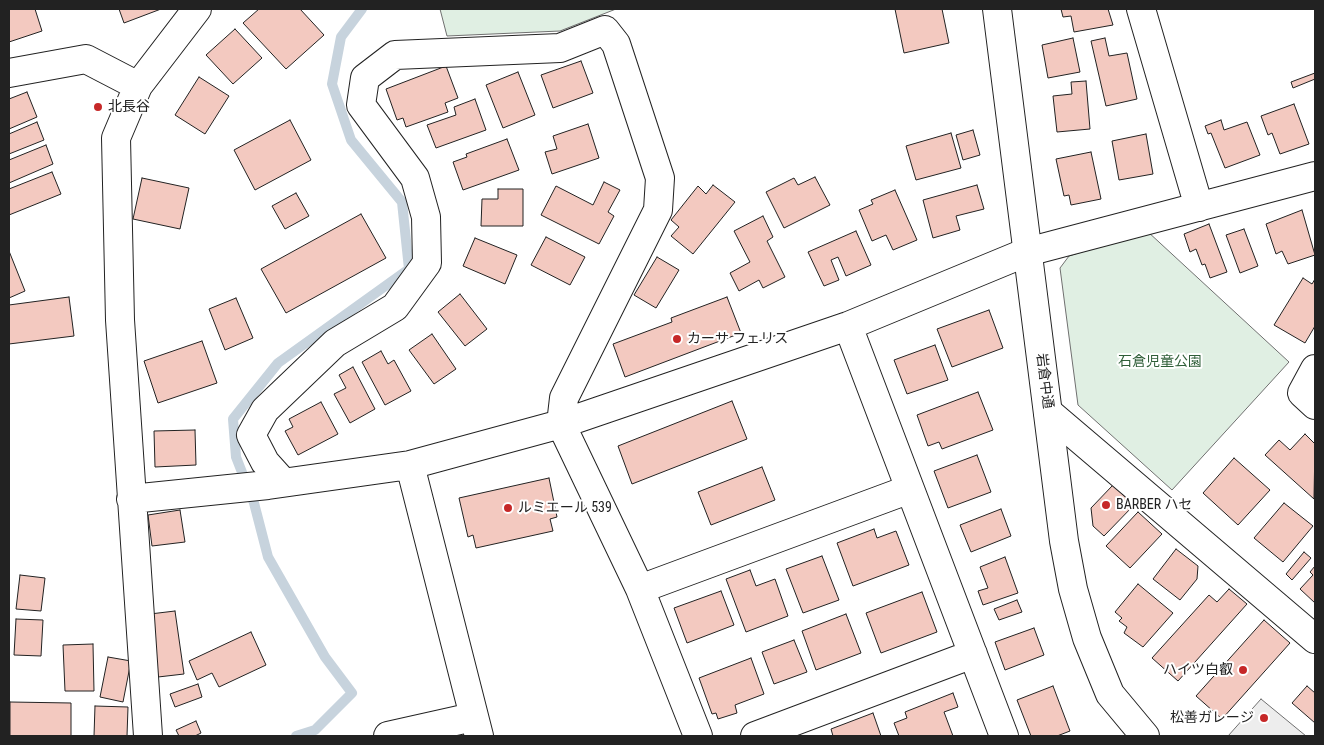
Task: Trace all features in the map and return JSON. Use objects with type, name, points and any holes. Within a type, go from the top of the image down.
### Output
[{"type":"street","points":[[148,736],[120,320],[116,138],[138,86],[197,9]]},
{"type":"street","name":"岩倉中通","points":[[997,9],[1064,541],[1087,638],[1110,694],[1144,736]]},
{"type":"street","points":[[1141,9],[1199,207]]},
{"type":"street","points":[[283,482],[264,462],[251,435],[265,410],[335,343],[395,307],[427,263],[426,217],[415,178],[361,105],[365,78],[395,55],[560,48],[605,30],[616,44],[660,178],[658,210],[564,398],[561,424],[640,589],[698,736]]},
{"type":"street","points":[[9,73],[86,59],[138,86]]},
{"type":"street","points":[[131,499],[283,482],[410,465],[561,424],[848,326],[1027,252],[1315,176]]},
{"type":"street","points":[[848,326],[1004,736]]},
{"type":"street","points":[[1315,369],[1302,393],[1315,405]]},
{"type":"street","points":[[1048,412],[1315,639]]},
{"type":"street","points":[[388,736],[476,727],[410,465]]},
{"type":"street","points":[[640,589],[910,489]]},
{"type":"street","points":[[755,736],[973,654]]},
{"type":"green space","points":[[440,9],[616,9],[560,31],[447,36]]},
{"type":"green space","name":"石倉児童公園","points":[[1147,231],[1289,362],[1172,490],[1078,405],[1060,268],[1069,256]]},
{"type":"shaded area","name":"松善ガレージ","points":[[1261,699],[1306,736],[1228,736]]},
{"type":"building","points":[[9,9],[35,9],[42,31],[9,42]]},
{"type":"building","points":[[119,9],[161,9],[124,23]]},
{"type":"building","points":[[259,9],[300,9],[324,35],[286,69],[243,23]]},
{"type":"building","points":[[895,9],[942,9],[949,43],[904,53]]},
{"type":"building","points":[[1061,9],[1108,9],[1113,25],[1074,32],[1071,16],[1063,17]]},
{"type":"building","points":[[235,29],[262,58],[233,84],[206,55]]},
{"type":"building","points":[[1073,38],[1080,72],[1048,78],[1042,45]]},
{"type":"building","points":[[1105,38],[1109,56],[1127,53],[1137,99],[1106,106],[1091,41]]},
{"type":"building","points":[[581,61],[593,93],[553,108],[541,75]]},
{"type":"building","points":[[446,66],[458,98],[445,103],[448,112],[406,127],[403,118],[397,120],[386,89]]},
{"type":"building","points":[[518,72],[535,115],[503,128],[486,85]]},
{"type":"building","points":[[1315,73],[1315,79],[1293,88],[1291,82]]},
{"type":"building","points":[[199,77],[229,96],[205,134],[175,115]]},
{"type":"building","points":[[1086,81],[1090,129],[1057,132],[1053,96],[1072,94],[1071,82]]},
{"type":"building","points":[[27,92],[37,117],[9,129],[9,99]]},
{"type":"building","points":[[475,99],[486,130],[436,148],[427,125],[456,115],[454,107]]},
{"type":"building","points":[[1294,104],[1309,144],[1280,154],[1272,133],[1268,135],[1261,116]]},
{"type":"building","points":[[290,120],[311,160],[255,190],[234,150]]},
{"type":"building","points":[[1221,120],[1224,130],[1247,122],[1260,155],[1225,168],[1211,133],[1208,134],[1205,126]]},
{"type":"building","points":[[37,122],[44,140],[9,154],[9,134]]},
{"type":"building","points":[[588,124],[599,158],[552,174],[545,152],[557,149],[553,136]]},
{"type":"building","points":[[973,130],[980,155],[963,160],[956,135]]},
{"type":"building","points":[[951,133],[961,168],[916,180],[906,146]]},
{"type":"building","points":[[1146,134],[1153,174],[1119,180],[1112,141]]},
{"type":"building","points":[[507,139],[519,170],[463,190],[453,162],[467,157],[466,154]]},
{"type":"building","points":[[46,145],[53,164],[9,183],[9,160]]},
{"type":"building","points":[[1091,152],[1101,199],[1071,205],[1069,195],[1064,196],[1056,159]]},
{"type":"building","points":[[52,172],[61,194],[9,215],[9,189]]},
{"type":"building","points":[[815,177],[830,205],[784,228],[766,192],[794,178],[798,185]]},
{"type":"building","points":[[142,178],[189,188],[180,229],[133,219]]},
{"type":"building","points":[[604,182],[620,190],[608,212],[614,216],[599,244],[541,215],[556,186],[593,205]]},
{"type":"building","points":[[713,185],[735,202],[693,254],[671,236],[679,227],[671,220],[698,186],[706,194]]},
{"type":"building","points":[[977,185],[984,209],[956,216],[960,230],[933,238],[923,200]]},
{"type":"building","points":[[498,189],[523,189],[523,226],[481,226],[482,199],[498,199]]},
{"type":"building","points":[[895,190],[917,240],[893,250],[886,235],[872,241],[859,210],[873,204],[871,200]]},
{"type":"building","points":[[296,193],[309,216],[285,229],[272,206]]},
{"type":"building","points":[[1302,210],[1315,255],[1288,264],[1282,251],[1276,254],[1266,224]]},
{"type":"building","points":[[361,214],[386,258],[286,313],[261,269]]},
{"type":"building","points":[[763,216],[773,237],[767,241],[785,277],[763,288],[759,280],[739,291],[730,273],[750,262],[734,231]]},
{"type":"building","points":[[1209,224],[1227,272],[1210,278],[1205,264],[1202,265],[1196,249],[1190,252],[1184,234]]},
{"type":"building","points":[[1244,229],[1258,266],[1240,273],[1226,235]]},
{"type":"building","points":[[856,231],[871,265],[846,276],[838,257],[831,260],[839,280],[824,286],[808,252]]},
{"type":"building","points":[[546,237],[585,257],[570,285],[531,265]]},
{"type":"building","points":[[475,238],[517,255],[505,284],[463,266]]},
{"type":"building","points":[[9,251],[25,291],[9,298]]},
{"type":"building","points":[[657,257],[679,270],[656,308],[634,295]]},
{"type":"building","points":[[1303,278],[1312,284],[1315,279],[1315,326],[1305,343],[1274,325]]},
{"type":"building","points":[[460,294],[487,329],[465,346],[438,312]]},
{"type":"building","points":[[69,297],[74,336],[9,344],[9,305]]},
{"type":"building","name":"カーサ フェリス","points":[[727,297],[741,333],[625,377],[613,344],[672,322],[671,318]]},
{"type":"building","points":[[236,298],[253,338],[225,350],[209,309]]},
{"type":"building","points":[[989,310],[1003,348],[952,367],[937,329]]},
{"type":"building","points":[[432,334],[456,369],[434,384],[409,350]]},
{"type":"building","points":[[202,341],[217,383],[158,403],[144,361]]},
{"type":"building","points":[[935,345],[948,380],[907,394],[894,360]]},
{"type":"building","points":[[381,351],[388,364],[394,360],[411,391],[385,405],[362,362]]},
{"type":"building","points":[[353,367],[375,409],[350,423],[334,394],[346,388],[339,375]]},
{"type":"building","points":[[978,392],[993,430],[942,449],[939,442],[928,446],[917,415]]},
{"type":"building","points":[[732,401],[747,439],[632,484],[618,446]]},
{"type":"building","points":[[321,402],[338,434],[298,455],[285,431],[293,427],[289,419]]},
{"type":"building","points":[[195,430],[196,465],[155,467],[154,431]]},
{"type":"building","points":[[1305,434],[1315,444],[1314,499],[1265,455],[1279,440],[1290,450]]},
{"type":"building","points":[[977,455],[991,492],[948,508],[934,471]]},
{"type":"building","points":[[1234,458],[1270,490],[1238,525],[1203,493]]},
{"type":"building","points":[[762,467],[775,500],[711,525],[698,492]]},
{"type":"building","name":"ルミエール 539","points":[[549,478],[557,517],[550,519],[553,531],[476,548],[473,535],[468,537],[459,498]]},
{"type":"building","points":[[1113,485],[1134,505],[1104,536],[1093,526],[1091,508]]},
{"type":"building","points":[[1284,503],[1313,526],[1283,562],[1254,538]]},
{"type":"building","points":[[1001,509],[1011,536],[971,552],[960,525]]},
{"type":"building","points":[[180,510],[185,542],[152,546],[148,515]]},
{"type":"building","points":[[1138,512],[1162,534],[1130,568],[1106,546]]},
{"type":"building","points":[[874,529],[877,538],[896,531],[909,565],[853,586],[837,543]]},
{"type":"building","points":[[1176,549],[1198,566],[1197,579],[1180,600],[1153,579]]},
{"type":"building","points":[[1304,552],[1311,558],[1292,580],[1286,574]]},
{"type":"building","points":[[822,556],[839,600],[803,613],[786,569]]},
{"type":"building","points":[[1005,557],[1018,593],[983,605],[978,591],[988,588],[980,567]]},
{"type":"building","points":[[1315,566],[1315,603],[1300,589],[1313,575],[1310,572]]},
{"type":"building","points":[[750,570],[756,586],[775,579],[788,616],[746,632],[726,579]]},
{"type":"building","points":[[20,575],[45,578],[41,611],[16,609]]},
{"type":"building","points":[[1138,584],[1173,613],[1143,647],[1124,633],[1127,627],[1119,621],[1122,618],[1115,612]]},
{"type":"building","points":[[1229,589],[1247,604],[1178,681],[1152,658],[1209,595],[1217,602]]},
{"type":"building","points":[[721,591],[734,625],[687,643],[674,608]]},
{"type":"building","points":[[922,592],[937,632],[881,653],[866,613]]},
{"type":"building","points":[[1017,600],[1022,612],[999,620],[994,609]]},
{"type":"building","points":[[175,611],[184,674],[158,677],[150,614]]},
{"type":"building","points":[[846,614],[861,653],[816,670],[802,631]]},
{"type":"building","points":[[16,619],[43,620],[41,656],[14,655]]},
{"type":"building","name":"ハイツ白叡","points":[[1264,620],[1290,643],[1222,719],[1196,696]]},
{"type":"building","points":[[1034,628],[1044,655],[1005,670],[995,642]]},
{"type":"building","points":[[251,632],[266,665],[219,687],[212,673],[197,680],[189,661]]},
{"type":"building","points":[[794,640],[807,672],[774,684],[762,652]]},
{"type":"building","points":[[93,644],[94,691],[65,691],[63,645]]},
{"type":"building","points":[[108,657],[131,661],[123,702],[100,697]]},
{"type":"building","points":[[751,658],[764,694],[735,705],[737,713],[718,719],[716,713],[712,714],[699,678]]},
{"type":"building","points":[[198,684],[202,697],[175,707],[170,694]]},
{"type":"building","points":[[1053,686],[1070,731],[1057,736],[1031,736],[1017,700]]},
{"type":"building","points":[[1307,686],[1315,693],[1315,723],[1292,703]]},
{"type":"building","points":[[953,693],[958,707],[944,712],[953,736],[899,736],[894,723],[907,718],[905,712]]},
{"type":"building","points":[[10,702],[71,703],[71,736],[10,736]]},
{"type":"building","points":[[95,706],[128,707],[127,736],[94,736]]},
{"type":"building","points":[[873,713],[881,736],[833,736],[831,729]]},
{"type":"building","points":[[196,721],[201,733],[195,736],[179,736],[176,730]]},
{"type":"waterway","points":[[296,736],[315,730],[352,693],[325,657],[268,557],[254,503],[236,457],[233,419],[278,363],[409,269],[402,202],[351,140],[332,84],[341,37],[362,9]]},
{"type":"place","name":"北長谷","points":[[98,107]]},
{"type":"place","name":"カーサ フェリス","points":[[677,339]]},
{"type":"place","name":"BARBER ハセ","points":[[1106,505]]},
{"type":"place","name":"ルミエール 539","points":[[508,508]]},
{"type":"place","name":"ハイツ白叡","points":[[1243,670]]},
{"type":"place","name":"松善ガレージ","points":[[1264,718]]}]
